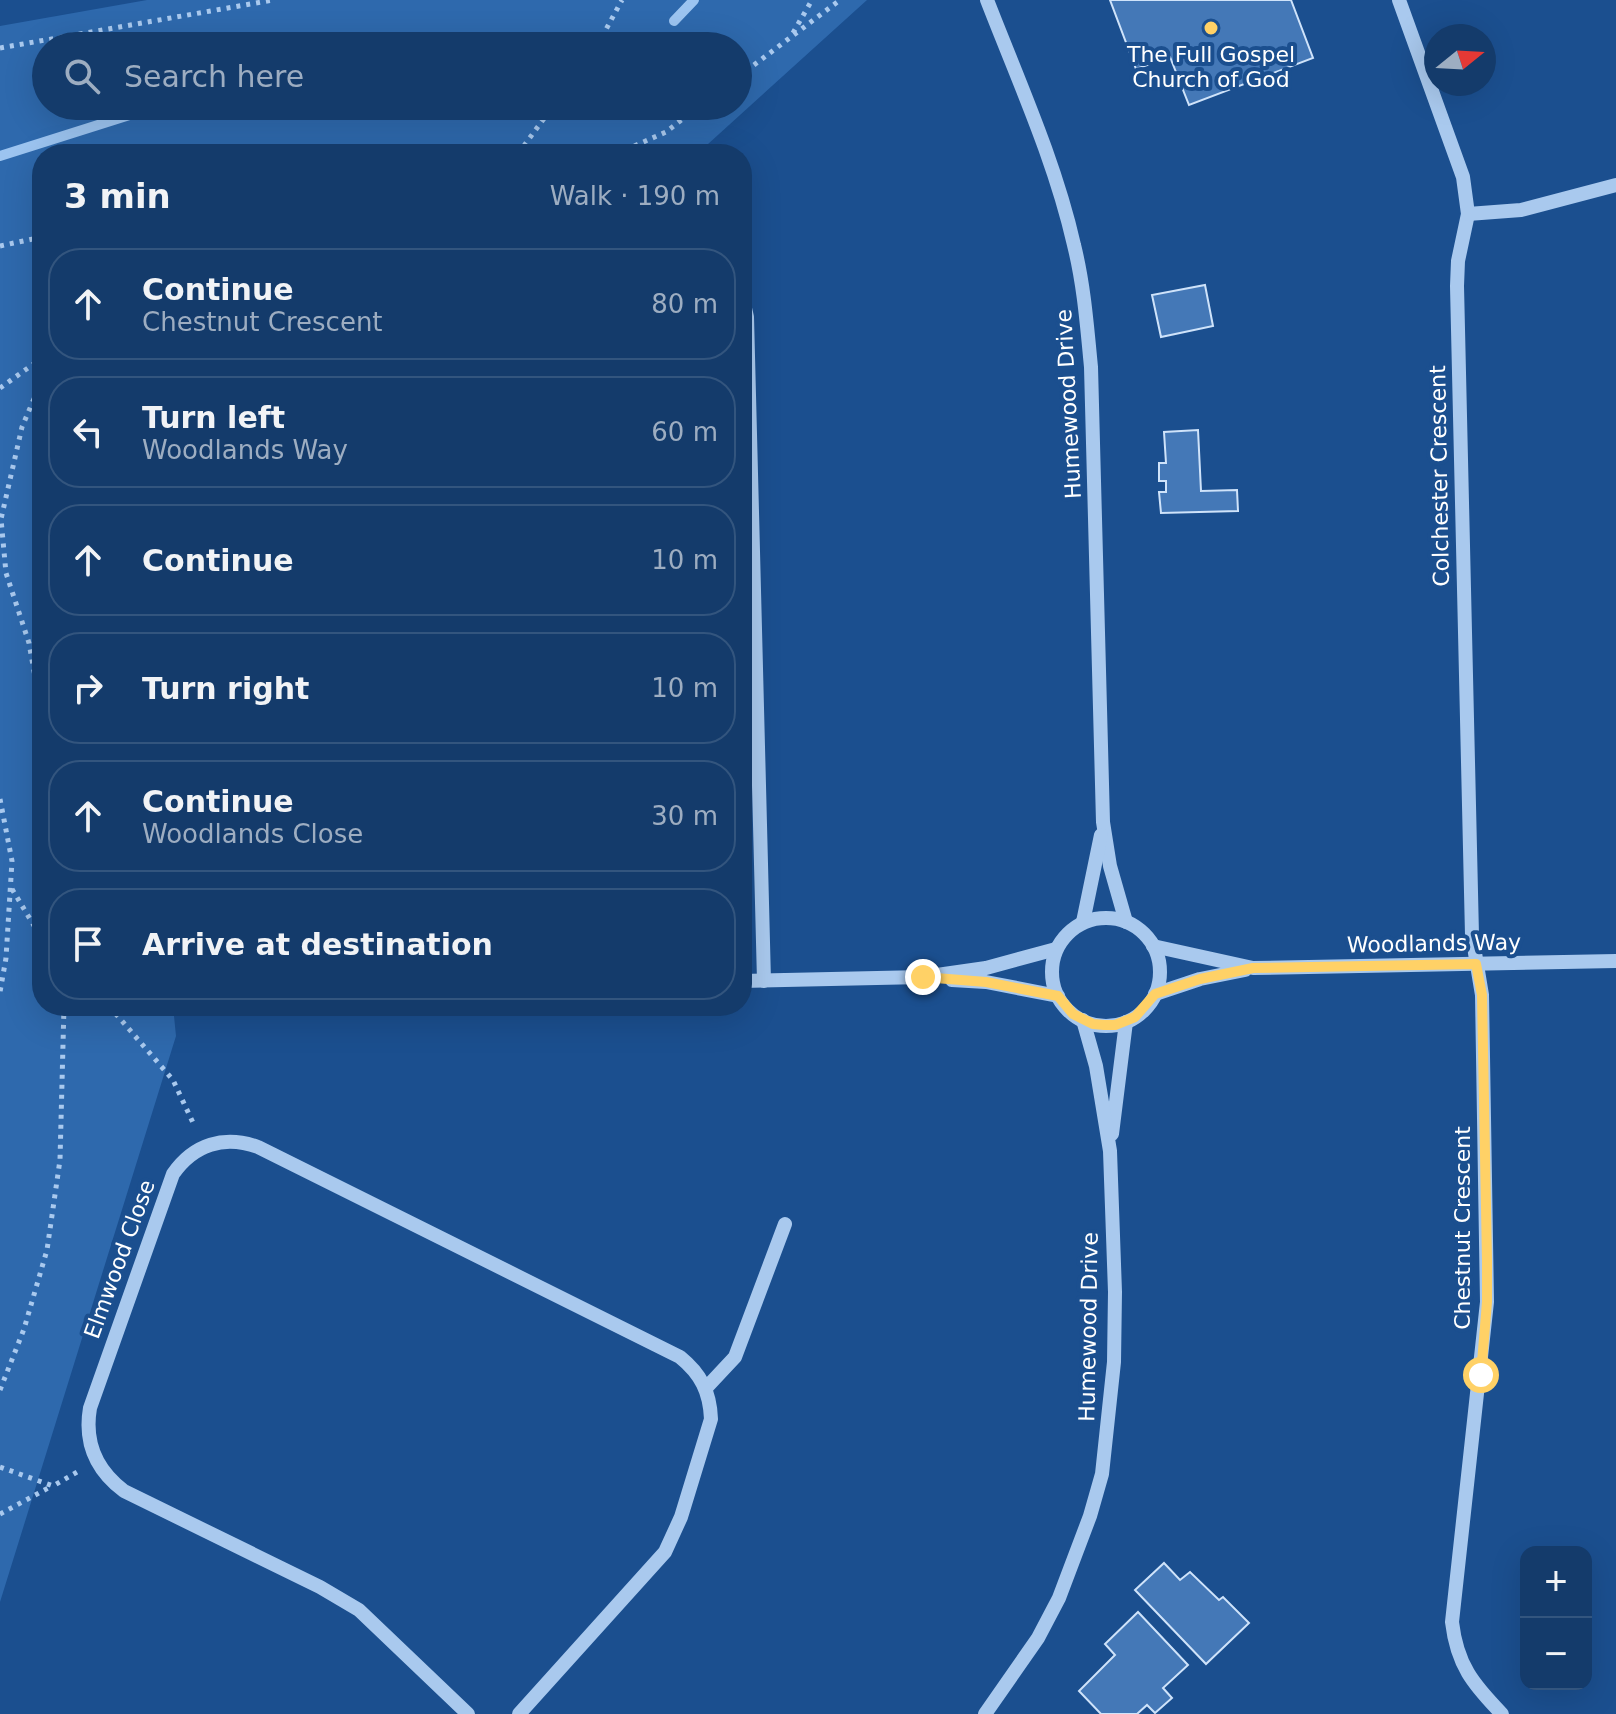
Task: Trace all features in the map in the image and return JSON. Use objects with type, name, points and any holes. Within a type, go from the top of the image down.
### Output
[{"type":"street","name":"Humewood Drive","points":[[987,0],[1061,200],[1074,243],[1084,296],[1091,367],[1103,822],[1110,866],[1126,922]]},
{"type":"street","name":"Colchester Crescent","points":[[1399,0],[1452,141],[1463,177],[1468,214],[1458,261],[1457,286],[1472,935],[1476,964]]},
{"type":"street","points":[[1468,214],[1521,210],[1616,185]]},
{"type":"street","points":[[752,512],[764,981]]},
{"type":"street","name":"Humewood Drive","points":[[1083,922],[1103,822]]},
{"type":"street","points":[[1105,917],[1126,922],[1141,931],[1153,946],[1160,974],[1155,994],[1143,1011],[1126,1022],[1104,1025],[1083,1020],[1064,1006],[1058,996],[1052,973],[1056,949],[1068,933],[1083,922],[1105,917]]},
{"type":"street","name":"Woodlands Way","points":[[1153,946],[1253,968]]},
{"type":"street","points":[[923,977],[986,968],[1056,949]]},
{"type":"street","name":"Woodlands Way","points":[[1155,994],[1200,979],[1253,968],[1616,961]]},
{"type":"street","name":"Chestnut Crescent","points":[[1476,964],[1482,995],[1487,1302],[1452,1622],[1455,1642],[1468,1676],[1502,1714]]},
{"type":"street","points":[[752,981],[923,977],[986,982],[1058,996]]},
{"type":"street","name":"Humewood Drive","points":[[985,1714],[1022,1663],[1059,1598],[1090,1516],[1102,1474],[1114,1362],[1110,1151],[1096,1066],[1083,1020]]},
{"type":"street","name":"Humewood Drive","points":[[1110,1151],[1126,1022]]},
{"type":"street","points":[[204,1146],[231,1141],[258,1147],[680,1357],[700,1376],[706,1388],[711,1419],[681,1517],[665,1552],[519,1714]]},
{"type":"street","name":"Elmwood Close","points":[[95,1462],[87,1422],[90,1408],[173,1174],[182,1162],[204,1146]]},
{"type":"street","points":[[706,1388],[735,1357],[785,1224]]},
{"type":"street","points":[[95,1462],[110,1481],[124,1491],[320,1587],[359,1610],[468,1714]]},
{"type":"path","points":[[91,32],[273,0]]},
{"type":"path","points":[[605,32],[622,0]]},
{"type":"path","points":[[790,37],[812,0]]},
{"type":"path","points":[[752,66],[840,0]]},
{"type":"path","points":[[0,48],[32,42]]},
{"type":"path","points":[[525,144],[543,120]]},
{"type":"path","points":[[639,144],[666,132],[681,120]]},
{"type":"path","points":[[0,246],[32,239]]},
{"type":"path","points":[[0,388],[32,365]]},
{"type":"path","points":[[32,404],[22,427],[1,519],[3,571],[32,660]]},
{"type":"path","points":[[0,799],[12,861],[12,888],[0,992]]},
{"type":"path","points":[[12,888],[32,922]]},
{"type":"path","points":[[0,1390],[24,1329],[47,1250],[60,1160],[64,1016]]},
{"type":"path","points":[[118,1016],[173,1080],[204,1146]]},
{"type":"path","points":[[0,1514],[95,1462]]},
{"type":"path","points":[[0,1467],[53,1486]]},
{"type":"shaded area","points":[[147,0],[867,0],[752,104],[752,32],[32,32],[32,120],[735,120],[708,144],[32,144],[32,1016],[174,1016],[176,1036],[0,1602],[0,26]]},
{"type":"building","name":"The Full Gospel Church of God","points":[[1110,0],[1291,0],[1313,58],[1189,105],[1170,57],[1136,69]]},
{"type":"building","points":[[1205,285],[1213,326],[1161,337],[1152,295]]},
{"type":"building","points":[[1198,430],[1201,491],[1237,490],[1238,511],[1161,513],[1159,492],[1166,492],[1166,481],[1159,481],[1159,463],[1166,463],[1164,432]]},
{"type":"building","points":[[1164,1563],[1180,1580],[1190,1572],[1219,1600],[1223,1597],[1249,1623],[1206,1664],[1135,1590]]},
{"type":"building","points":[[1138,1612],[1188,1665],[1163,1688],[1172,1698],[1155,1713],[1147,1705],[1137,1714],[1101,1714],[1079,1691],[1115,1655],[1105,1644]]},
{"type":"waterway","points":[[674,21],[694,0]]},
{"type":"waterway","points":[[38,144],[114,120]]},
{"type":"waterway","points":[[0,156],[32,146]]},
{"type":"place","name":"The Full Gospel Church of God","points":[[1211,28]]},
{"type":"route","points":[[923,977],[986,982],[1058,996],[1064,1006],[1083,1020],[1093,1024],[1115,1025],[1143,1011],[1155,994],[1200,979],[1253,968],[1476,964],[1482,995],[1487,1260],[1481,1375]]}]
